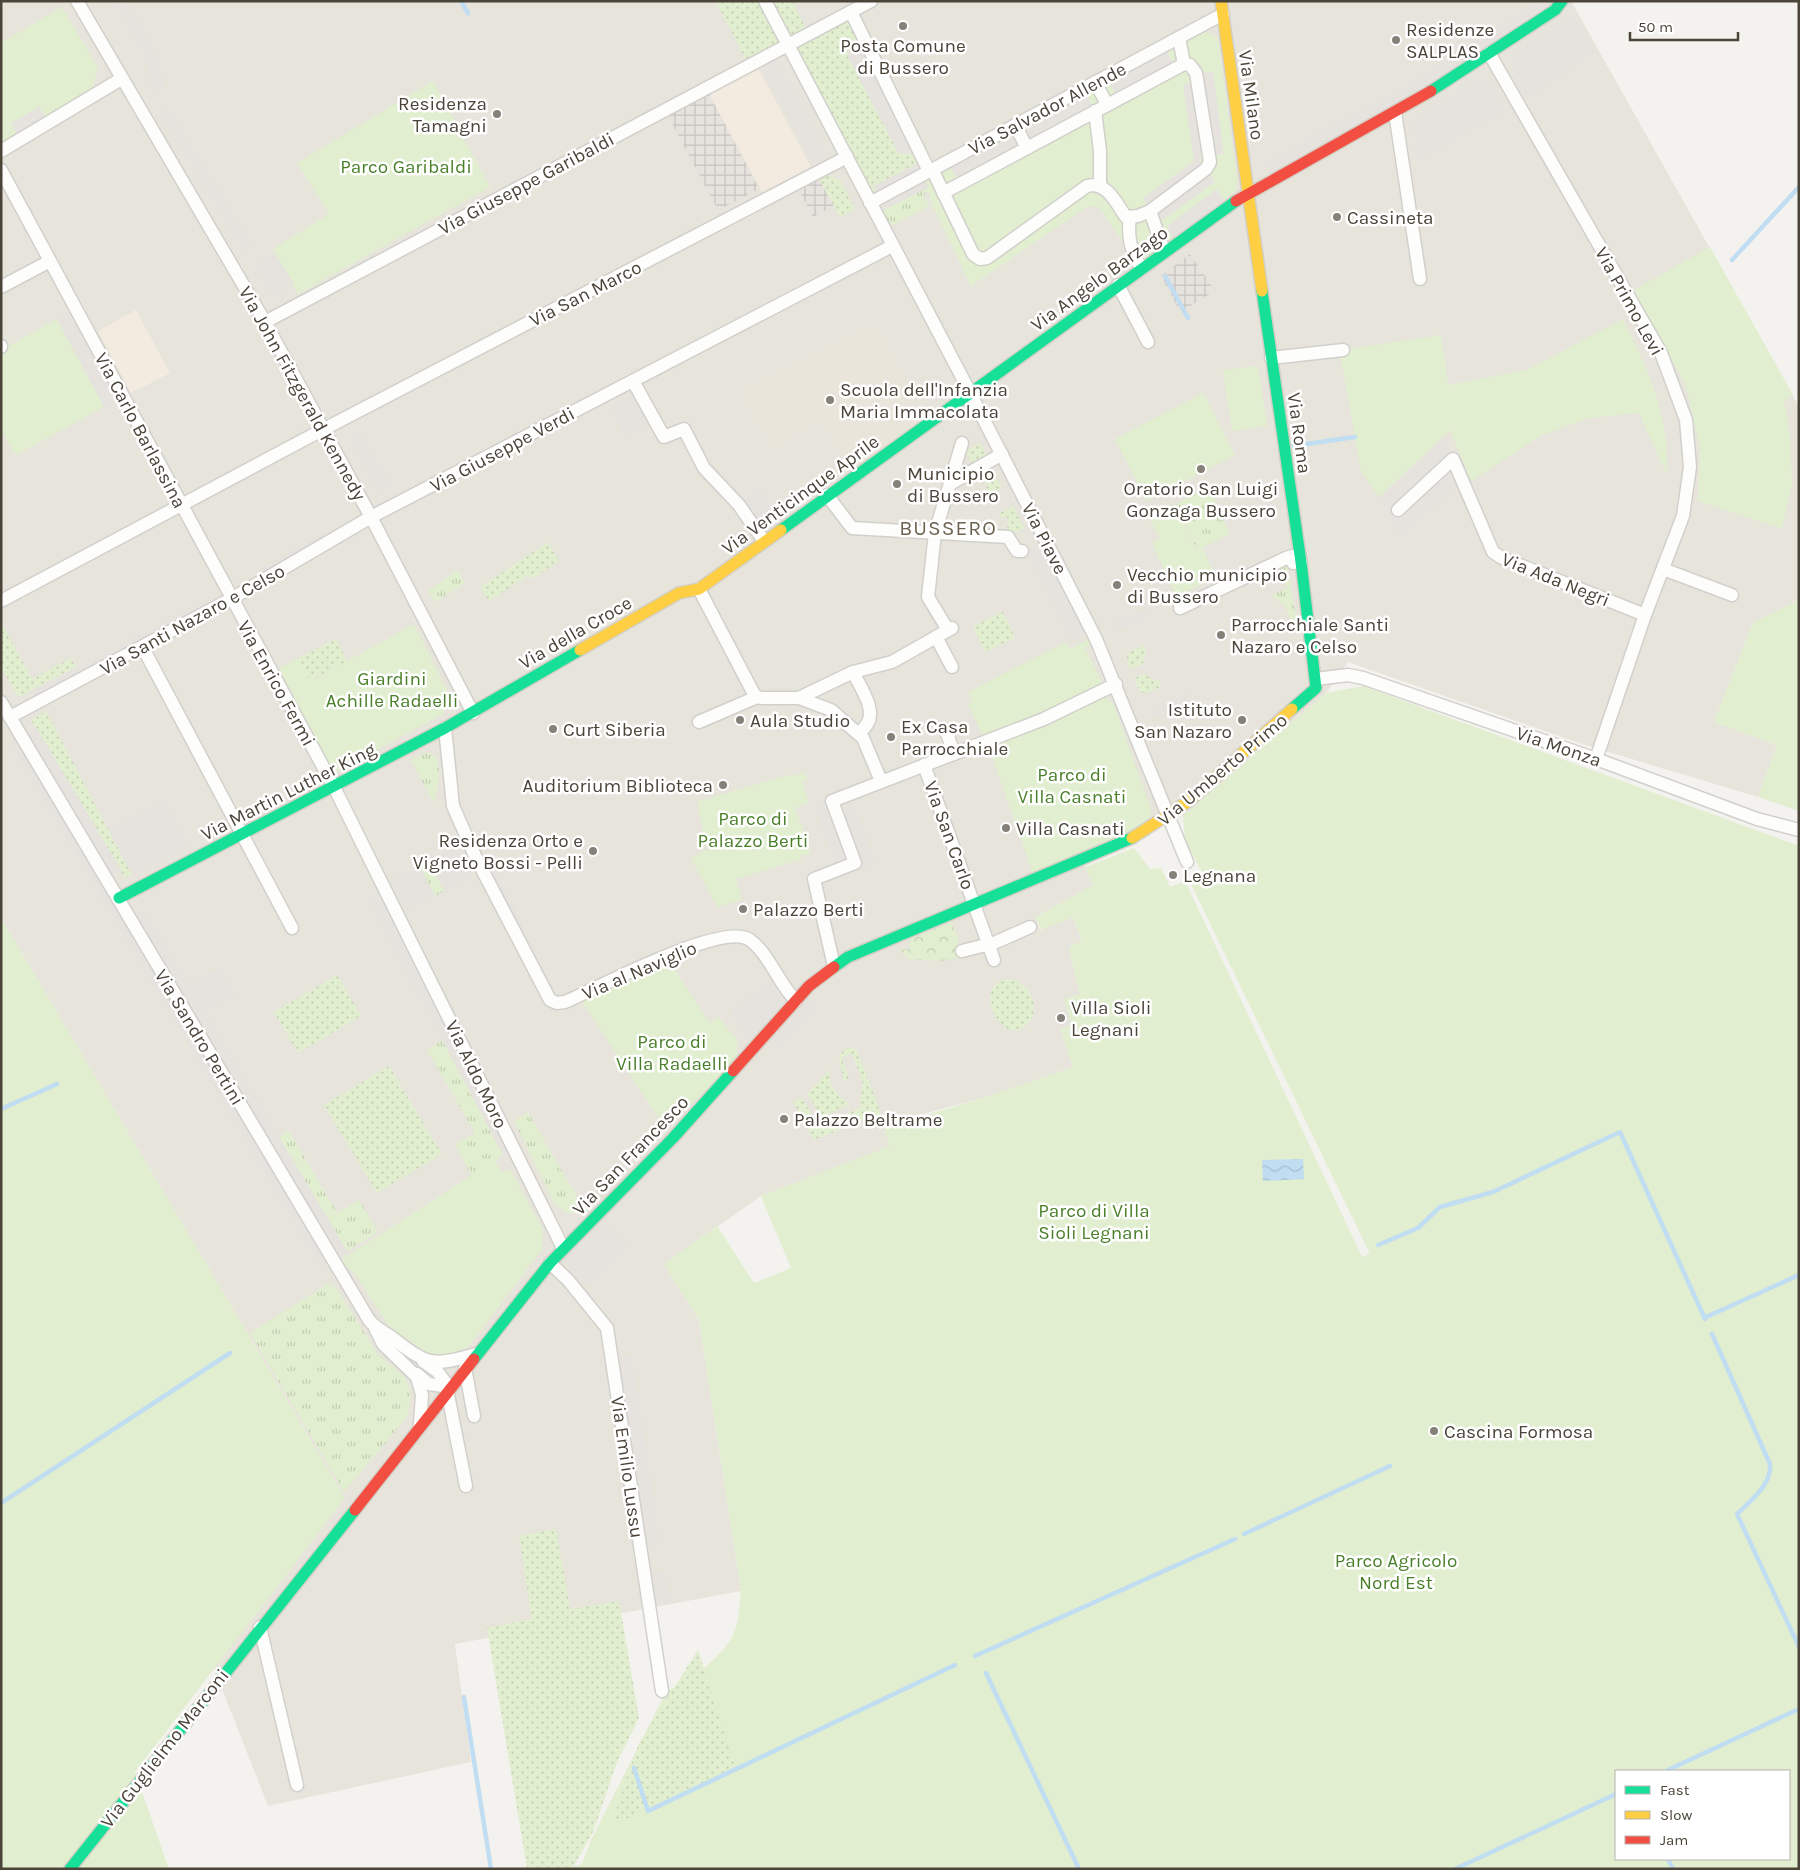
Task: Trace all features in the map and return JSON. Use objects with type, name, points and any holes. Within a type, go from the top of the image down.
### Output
[{"type":"street","name":"Via John Fitzgerald Kennedy","points":[[77,1],[265,322],[371,517],[473,713]]},
{"type":"street","name":"Via Piave","points":[[765,1],[1098,642],[1187,862]]},
{"type":"street","name":"Via Giuseppe Garibaldi","points":[[265,322],[871,1]]},
{"type":"street","name":"Via Angelo Barzago","points":[[970,393],[1164,251],[1248,193],[1395,112],[1555,10],[1562,1]]},
{"type":"street","name":"Via Salvador Allende","points":[[870,203],[1179,38],[1222,7]]},
{"type":"street","name":"Via Milano","points":[[1222,7],[1248,193]]},
{"type":"street","points":[[851,12],[973,254],[982,259],[987,258],[1087,186],[1100,185],[1104,187],[1126,217],[1130,217],[1150,212],[1206,169],[1210,162],[1196,73],[1190,65],[1184,64],[943,193]]},
{"type":"street","points":[[1179,38],[1184,64]]},
{"type":"street","name":"Via Primo Levi","points":[[1489,53],[1661,354],[1679,397],[1686,420],[1689,442],[1689,487],[1683,516],[1645,615],[1596,758]]},
{"type":"street","points":[[1,151],[122,79]]},
{"type":"street","points":[[1095,82],[1107,104]]},
{"type":"street","points":[[1095,111],[1100,152],[1100,185]]},
{"type":"street","points":[[1395,112],[1420,279]]},
{"type":"street","points":[[1015,125],[1027,148]]},
{"type":"street","name":"Via San Marco","points":[[1,601],[181,504],[847,157]]},
{"type":"street","name":"Via Carlo Barlassina","points":[[1,170],[231,599]]},
{"type":"street","name":"Via Roma","points":[[1248,193],[1316,679]]},
{"type":"street","points":[[1150,212],[1164,251]]},
{"type":"street","points":[[1130,217],[1128,230],[1132,252],[1141,268]]},
{"type":"street","name":"Via Giuseppe Verdi","points":[[371,517],[892,246]]},
{"type":"street","points":[[1,288],[50,261]]},
{"type":"street","points":[[1118,285],[1148,342]]},
{"type":"street","points":[[1271,358],[1343,350]]},
{"type":"street","points":[[633,381],[664,438],[684,429],[704,468],[740,505],[764,541]]},
{"type":"street","name":"Via Venticinque Aprile","points":[[699,589],[970,393]]},
{"type":"street","points":[[799,698],[853,672],[892,662],[950,629],[928,597],[935,533],[962,443]]},
{"type":"street","points":[[950,484],[1002,454]]},
{"type":"street","name":"Via Ada Negri","points":[[1398,510],[1453,459],[1492,552],[1502,558],[1645,615]]},
{"type":"street","points":[[827,495],[852,528],[1008,537],[1018,551],[1022,551]]},
{"type":"street","name":"Via Santi Nazaro e Celso","points":[[10,717],[143,648],[371,517]]},
{"type":"street","points":[[1180,608],[1286,558],[1292,556],[1293,563],[1301,562]]},
{"type":"street","points":[[1663,569],[1732,595]]},
{"type":"street","points":[[699,589],[757,697]]},
{"type":"street","name":"Via della Croce","points":[[473,713],[679,593],[699,589]]},
{"type":"street","name":"Via Enrico Fermi","points":[[231,599],[334,787],[390,900]]},
{"type":"street","points":[[936,637],[952,667]]},
{"type":"street","points":[[143,648],[292,928]]},
{"type":"street","points":[[853,672],[871,715],[868,726],[858,733]]},
{"type":"street","name":"Via Monza","points":[[1316,679],[1348,675],[1363,678],[1596,758],[1757,819],[1799,830]]},
{"type":"street","name":"Via Umberto Primo","points":[[796,1001],[834,966],[848,956],[976,905],[1139,835],[1168,817],[1247,752],[1314,691],[1317,686],[1316,679]]},
{"type":"street","points":[[834,966],[814,879],[855,862],[832,800],[1044,719],[1116,684]]},
{"type":"street","points":[[699,722],[757,697],[799,698],[812,701],[831,710],[858,733],[870,750],[881,781]]},
{"type":"street","name":"Via Sandro Pertini","points":[[1,702],[182,1009],[375,1328],[390,1336],[437,1371],[448,1389]]},
{"type":"street","name":"Via Martin Luther King","points":[[118,898],[473,713]]},
{"type":"street","name":"Via al Naviglio","points":[[445,728],[452,803],[475,856],[546,996],[552,1001],[560,1003],[666,956],[714,938],[745,937],[751,940],[796,1001]]},
{"type":"street","points":[[946,730],[954,754]]},
{"type":"street","name":"Via San Carlo","points":[[924,765],[976,905]]},
{"type":"street","name":"Via Aldo Moro","points":[[390,900],[563,1248]]},
{"type":"street","points":[[976,905],[994,960]]},
{"type":"street","points":[[962,951],[989,945],[1030,927]]},
{"type":"street","name":"Via San Francesco","points":[[550,1263],[673,1138],[796,1001]]},
{"type":"street","name":"Via Guglielmo Marconi","points":[[70,1869],[420,1424],[550,1263]]},
{"type":"street","name":"Via Emilio Lussu","points":[[550,1263],[568,1280],[607,1328],[662,1691]]},
{"type":"street","points":[[375,1328],[383,1344],[427,1383],[448,1389],[466,1486]]},
{"type":"street","name":"Via Sandro Pertini","points":[[417,1357],[429,1362],[445,1362],[476,1354]]},
{"type":"street","points":[[465,1368],[474,1416]]},
{"type":"street","points":[[411,1369],[417,1377],[422,1391],[420,1424]]},
{"type":"street","points":[[260,1627],[298,1785]]},
{"type":"shaded area","points":[[1,1],[1571,1],[1799,407],[1799,600],[1753,623],[1714,722],[1777,745],[1758,797],[1582,744],[1348,662],[1326,693],[1183,816],[1084,864],[1093,885],[1036,917],[1040,930],[1073,917],[1082,942],[1072,945],[1069,949],[1080,994],[1072,1025],[1060,1029],[1073,1067],[986,1097],[912,1117],[884,1128],[891,1146],[761,1196],[664,1264],[699,1320],[741,1591],[455,1644],[471,1762],[268,1806],[213,1666],[342,1493],[1,918]]},
{"type":"shaded area","points":[[113,1],[126,1],[159,57],[164,87],[152,93],[146,56]]},
{"type":"shaded area","points":[[1538,1],[1548,1],[1554,10],[1271,179],[1266,161],[1396,93]]},
{"type":"shaded area","points":[[1574,15],[1595,52],[1526,100],[1513,77],[1515,54]]},
{"type":"shaded area","points":[[860,32],[919,153],[899,154],[847,55]]},
{"type":"shaded area","points":[[1164,46],[1173,64],[1116,95],[1106,77]]},
{"type":"shaded area","points":[[774,56],[828,157],[813,165],[760,64]]},
{"type":"shaded area","points":[[758,68],[811,167],[762,192],[709,94]]},
{"type":"shaded area","points":[[1213,72],[1224,154],[1209,155],[1199,159],[1215,182],[1160,222],[1143,198],[1194,161],[1183,85],[1197,81],[1196,73]]},
{"type":"shaded area","points":[[1481,77],[1487,88],[1493,85],[1506,111],[1418,161],[1413,120]]},
{"type":"shaded area","points":[[1084,88],[1092,105],[956,177],[947,162]]},
{"type":"shaded area","points":[[709,94],[759,189],[718,210],[668,116]]},
{"type":"shaded area","points":[[39,107],[48,123],[20,139],[11,123]]},
{"type":"shaded area","points":[[168,107],[252,246],[244,251],[160,112]]},
{"type":"shaded area","points":[[924,160],[922,175],[928,187],[885,209],[873,186]]},
{"type":"shaded area","points":[[819,179],[834,206],[813,217],[799,190]]},
{"type":"shaded area","points":[[1217,189],[1228,207],[1175,244],[1167,226]]},
{"type":"shaded area","points":[[275,253],[294,284],[272,297],[253,265]]},
{"type":"shaded area","points":[[1190,254],[1215,291],[1180,312],[1161,276]]},
{"type":"shaded area","points":[[136,310],[170,373],[131,393],[98,331]]},
{"type":"shaded area","points":[[71,312],[119,399],[104,407],[57,319]]},
{"type":"shaded area","name":"Scuola dell'Infanzia Maria Immacolata","points":[[875,325],[923,417],[854,470],[819,418],[775,448],[740,392]]},
{"type":"shaded area","points":[[634,395],[648,423],[624,435],[610,406]]},
{"type":"shaded area","points":[[361,433],[392,488],[378,491],[349,436]]},
{"type":"shaded area","points":[[1445,438],[1462,479],[1401,538],[1380,500]]},
{"type":"shaded area","points":[[759,488],[787,525],[764,541],[739,505]]},
{"type":"shaded area","points":[[327,532],[340,536],[261,582],[259,569]]},
{"type":"shaded area","points":[[1045,542],[1090,630],[1072,640],[1027,551]]},
{"type":"shaded area","points":[[195,606],[209,611],[34,704],[33,691]]},
{"type":"shaded area","points":[[1145,610],[1148,618],[1118,631],[1114,623]]},
{"type":"shaded area","points":[[1187,693],[1190,700],[1153,717],[1150,710]]},
{"type":"shaded area","points":[[975,719],[980,731],[953,741],[948,730]]},
{"type":"shaded area","points":[[36,727],[121,870],[107,878],[130,917],[144,909],[347,1251],[320,1267],[10,743]]},
{"type":"shaded area","points":[[165,801],[189,845],[132,875],[109,830]]},
{"type":"shaded area","points":[[832,801],[836,812],[854,805],[875,863],[858,870],[855,863],[836,865],[815,807]]},
{"type":"shaded area","points":[[475,833],[526,930],[516,937],[466,836]]},
{"type":"shaded area","points":[[457,846],[473,877],[444,891],[429,861]]},
{"type":"shaded area","points":[[419,866],[435,896],[408,910],[392,880]]},
{"type":"shaded area","points":[[383,889],[521,1148],[504,1157],[367,898]]},
{"type":"shaded area","points":[[220,968],[236,994],[207,1011],[191,984]]},
{"type":"shaded area","points":[[772,980],[782,998],[780,1009],[748,1043],[730,1011]]},
{"type":"shaded area","points":[[811,999],[820,1008],[779,1048],[771,1040]]},
{"type":"shaded area","points":[[605,1221],[629,1246],[587,1286],[563,1261]]},
{"type":"shaded area","points":[[632,1356],[659,1540],[639,1543],[612,1359]]},
{"type":"shaded area","points":[[665,1572],[670,1602],[649,1605],[644,1575]]},
{"type":"green space","points":[[716,1],[792,1],[809,34],[850,14],[927,170],[871,200],[786,44],[747,62]]},
{"type":"green space","points":[[62,7],[98,68],[92,89],[45,116],[39,107],[12,123],[17,133],[1,142],[1,43]]},
{"type":"green space","points":[[1206,32],[1218,38],[1237,190],[1139,266],[1099,207],[1088,206],[971,286],[933,207],[923,175],[947,162],[957,177],[1092,105],[1083,89],[1106,76],[1115,94],[1173,64],[1164,46]]},
{"type":"green space","name":"Parco Garibaldi","points":[[433,81],[490,187],[298,294],[273,249],[329,214],[297,163]]},
{"type":"green space","points":[[829,175],[841,181],[855,209],[840,217],[819,179]]},
{"type":"green space","points":[[929,187],[937,187],[923,194],[929,206],[891,226],[883,211]]},
{"type":"green space","points":[[1710,247],[1793,395],[1784,400],[1790,436],[1792,484],[1782,529],[1698,501],[1700,448],[1686,386],[1634,290]]},
{"type":"green space","points":[[57,319],[104,407],[16,455],[1,429],[1,350]]},
{"type":"green space","points":[[1623,319],[1641,356],[1656,394],[1665,433],[1667,475],[1639,413],[1589,418],[1540,436],[1471,481],[1450,430],[1379,497],[1361,471],[1340,353],[1343,350],[1441,335],[1448,385],[1527,370]]},
{"type":"green space","points":[[1258,366],[1267,426],[1232,431],[1223,370]]},
{"type":"green space","points":[[1203,393],[1235,455],[1147,501],[1115,439]]},
{"type":"green space","points":[[980,443],[989,458],[974,467],[965,452]]},
{"type":"green space","points":[[990,468],[1002,487],[989,494],[986,490],[987,484],[982,483],[977,475]]},
{"type":"green space","points":[[1209,487],[1230,534],[1197,550],[1176,504]]},
{"type":"green space","points":[[1176,504],[1196,550],[1202,547],[1216,578],[1176,596],[1152,543],[1160,539],[1149,517]]},
{"type":"green space","points":[[1013,506],[1024,528],[1011,534],[1006,525],[1009,523],[1009,519],[1006,517],[1002,519],[1000,513]]},
{"type":"green space","points":[[548,542],[559,561],[532,579],[529,575],[489,601],[480,587]]},
{"type":"green space","points":[[1286,558],[1297,623],[1293,626],[1285,606],[1271,596],[1287,588],[1277,562]]},
{"type":"green space","points":[[457,570],[465,583],[436,602],[428,591]]},
{"type":"green space","points":[[1799,600],[1799,811],[1758,797],[1777,745],[1714,722],[1753,623]]},
{"type":"green space","points":[[1003,612],[1015,638],[985,652],[973,626]]},
{"type":"green space","points":[[1,622],[32,679],[71,658],[76,667],[18,697],[1,667]]},
{"type":"green space","name":"Giardini Achille Radaelli","points":[[414,624],[448,693],[443,714],[334,773],[279,668],[298,658],[311,681]]},
{"type":"green space","points":[[1095,636],[1098,642],[1085,648],[1105,689],[984,739],[968,704],[973,702],[968,692],[1066,642],[1070,649]]},
{"type":"green space","points":[[336,639],[347,661],[310,681],[298,658]]},
{"type":"green space","points":[[1144,645],[1146,652],[1142,665],[1130,669],[1126,654]]},
{"type":"green space","points":[[1145,674],[1151,679],[1159,681],[1161,687],[1145,693],[1140,692],[1134,678]]},
{"type":"green space","name":"Parco Agricolo Nord Est","points":[[1363,686],[1799,846],[1799,1869],[567,1869],[582,1864],[591,1840],[667,1690],[684,1683],[712,1661],[732,1637],[737,1621],[741,1591],[699,1320],[664,1264],[717,1226],[754,1283],[791,1268],[761,1196],[890,1146],[884,1128],[886,1127],[986,1097],[1073,1067],[1060,1029],[1072,1025],[1064,999],[1080,994],[1069,949],[1072,945],[1082,941],[1073,917],[1041,930],[1036,917],[1093,885],[1085,867],[1134,848],[1150,869],[1161,868],[1170,887],[1185,881],[1362,1257],[1370,1254],[1189,880],[1203,874],[1185,841],[1183,816],[1326,693]]},
{"type":"green space","name":"Parco di Villa Casnati","points":[[1100,696],[1113,703],[1152,812],[1144,825],[1034,877],[989,747]]},
{"type":"green space","points":[[46,711],[132,875],[125,878],[31,720]]},
{"type":"green space","points":[[426,752],[434,755],[439,772],[434,803],[411,760]]},
{"type":"green space","name":"Parco di Palazzo Berti","points":[[805,772],[807,781],[802,782],[809,802],[795,808],[811,853],[801,856],[802,859],[736,879],[742,900],[717,907],[691,858],[707,850],[697,802],[788,775],[789,777]]},
{"type":"green space","points":[[429,861],[444,891],[435,896],[419,866]]},
{"type":"green space","points":[[1,918],[345,1498],[135,1772],[169,1869],[1,1869]]},
{"type":"green space","points":[[952,922],[964,957],[941,961],[909,959],[899,950],[910,949],[910,939]]},
{"type":"green space","name":"Parco di Villa Radaelli","points":[[668,959],[709,1023],[719,1017],[737,1040],[737,1058],[666,1130],[582,1001]]},
{"type":"green space","points":[[337,975],[361,1016],[298,1053],[274,1012]]},
{"type":"green space","points":[[1012,979],[1024,986],[1028,991],[1034,1009],[1029,1022],[1019,1030],[1009,1029],[1000,1023],[990,1001],[992,990],[998,982]]},
{"type":"green space","points":[[443,1040],[503,1155],[472,1176],[455,1144],[475,1133],[427,1050]]},
{"type":"green space","points":[[849,1047],[857,1050],[886,1127],[880,1129],[874,1116],[814,1140],[793,1102],[801,1097],[819,1126],[862,1107],[860,1102],[863,1083],[852,1053],[841,1058],[849,1078],[847,1081],[844,1080],[839,1058],[840,1054]]},
{"type":"green space","points":[[389,1066],[442,1154],[377,1193],[324,1105]]},
{"type":"green space","points":[[830,1069],[830,1081],[834,1090],[850,1104],[824,1116],[819,1113],[807,1094]]},
{"type":"green space","points":[[528,1112],[577,1197],[586,1208],[576,1213],[567,1213],[554,1203],[514,1121]]},
{"type":"green space","points":[[289,1131],[337,1213],[359,1200],[378,1232],[347,1251],[279,1137]]},
{"type":"green space","points":[[495,1160],[502,1173],[510,1169],[543,1230],[542,1249],[469,1346],[460,1352],[442,1357],[427,1354],[388,1325],[354,1272],[338,1262]]},
{"type":"green space","points":[[329,1283],[331,1287],[335,1286],[378,1355],[405,1377],[411,1394],[407,1417],[344,1492],[250,1333]]},
{"type":"green space","points":[[556,1529],[570,1609],[619,1601],[639,1718],[617,1762],[593,1832],[572,1869],[527,1869],[487,1628],[532,1619],[519,1536]]},
{"type":"green space","points":[[698,1650],[736,1767],[615,1824],[613,1819],[639,1743]]},
{"type":"water","points":[[1303,1159],[1304,1179],[1263,1181],[1262,1160]]},
{"type":"waterway","points":[[461,1],[468,13]]},
{"type":"waterway","points":[[1732,260],[1799,187]]},
{"type":"waterway","points":[[1165,276],[1188,318]]},
{"type":"waterway","points":[[1292,446],[1355,437]]},
{"type":"waterway","points":[[1,1109],[57,1084]]},
{"type":"waterway","points":[[1378,1245],[1418,1228],[1440,1207],[1493,1192],[1620,1132],[1705,1319]]},
{"type":"waterway","points":[[1704,1318],[1799,1275]]},
{"type":"waterway","points":[[1712,1334],[1770,1464],[1770,1472],[1764,1486],[1737,1514],[1799,1647]]},
{"type":"waterway","points":[[1,1503],[230,1353]]},
{"type":"waterway","points":[[1244,1534],[1390,1466]]},
{"type":"waterway","points":[[975,1656],[1235,1539]]},
{"type":"waterway","points":[[634,1768],[648,1811],[955,1665]]},
{"type":"waterway","points":[[986,1673],[1079,1869]]},
{"type":"waterway","points":[[464,1697],[491,1869]]},
{"type":"waterway","points":[[1668,1770],[1799,1709]]},
{"type":"waterway","points":[[1455,1869],[1615,1794]]},
{"type":"waterway","points":[[1668,1860],[1673,1869]]},
{"type":"traffic: fast","points":[[1431,91],[1555,10],[1562,1]]},
{"type":"traffic: fast","points":[[781,530],[1236,201]]},
{"type":"traffic: fast","points":[[1262,291],[1301,562],[1316,688],[1292,709]]},
{"type":"traffic: fast","points":[[119,898],[445,728],[580,650]]},
{"type":"traffic: fast","points":[[834,967],[848,957],[1132,838]]},
{"type":"traffic: fast","points":[[474,1359],[550,1263],[673,1138],[733,1071]]},
{"type":"traffic: fast","points":[[70,1869],[355,1510]]},
{"type":"traffic: slow","points":[[1221,1],[1262,291]]},
{"type":"traffic: slow","points":[[580,650],[679,593],[699,589],[781,530]]},
{"type":"traffic: slow","points":[[1132,838],[1189,801],[1292,709]]},
{"type":"traffic: jam","points":[[1236,201],[1431,91]]},
{"type":"traffic: jam","points":[[733,1071],[809,986],[834,967]]},
{"type":"traffic: jam","points":[[355,1510],[474,1359]]},
{"type":"place","name":"Posta Comune di Bussero","points":[[903,26]]},
{"type":"place","name":"Residenze SALPLAS","points":[[1396,40]]},
{"type":"place","name":"Residenza Tamagni","points":[[497,114]]},
{"type":"place","name":"Cassineta","points":[[1337,217]]},
{"type":"place","name":"Scuola dell'Infanzia Maria Immacolata","points":[[830,400]]},
{"type":"place","name":"Oratorio San Luigi Gonzaga Bussero","points":[[1201,469]]},
{"type":"place","name":"Municipio di Bussero","points":[[897,484]]},
{"type":"place","name":"Vecchio municipio di Bussero","points":[[1117,585]]},
{"type":"place","name":"Parrocchiale Santi Nazaro e Celso","points":[[1221,635]]},
{"type":"place","name":"Aula Studio","points":[[740,720]]},
{"type":"place","name":"Istituto San Nazaro","points":[[1242,720]]},
{"type":"place","name":"Curt Siberia","points":[[553,729]]},
{"type":"place","name":"Ex Casa Parrocchiale","points":[[891,737]]},
{"type":"place","name":"Auditorium Biblioteca","points":[[723,785]]},
{"type":"place","name":"Villa Casnati","points":[[1006,828]]},
{"type":"place","name":"Residenza Orto e Vigneto Bossi - Pelli","points":[[593,851]]},
{"type":"place","name":"Legnana","points":[[1173,875]]},
{"type":"place","name":"Palazzo Berti","points":[[743,909]]},
{"type":"place","name":"Villa Sioli Legnani","points":[[1061,1018]]},
{"type":"place","name":"Palazzo Beltrame","points":[[784,1119]]},
{"type":"place","name":"Cascina Formosa","points":[[1434,1431]]},
{"type":"district","name":"BUSSERO","points":[[948,528]]},
{"type":"park label","name":"Parco di Villa Sioli Legnani","points":[[1094,1221]]}]
